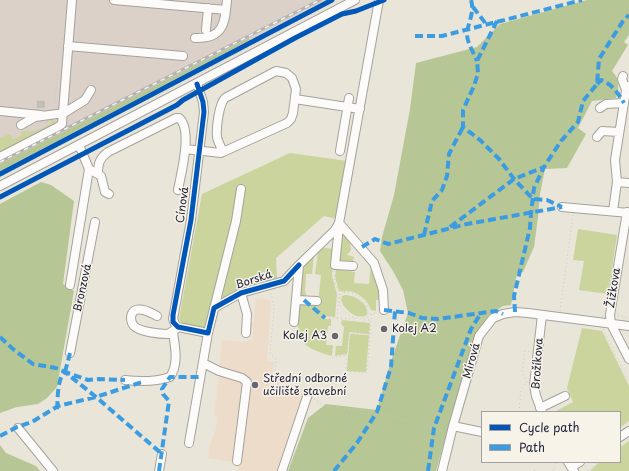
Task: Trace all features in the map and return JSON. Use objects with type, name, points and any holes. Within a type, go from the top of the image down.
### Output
[{"type":"street","points":[[0,157],[62,124],[64,112],[62,106],[72,0]]},
{"type":"street","points":[[114,0],[208,8],[226,12]]},
{"type":"street","points":[[195,38],[211,36],[222,29],[227,0]]},
{"type":"street","points":[[0,186],[355,0]]},
{"type":"street","name":"Borská","points":[[214,308],[241,293],[284,281],[337,227],[360,110],[379,0]]},
{"type":"street","points":[[206,30],[208,8]]},
{"type":"street","points":[[68,46],[182,56]]},
{"type":"street","points":[[185,149],[223,152],[287,123],[291,119],[293,113],[296,89],[294,82],[286,73],[276,71],[225,98],[220,106],[217,134],[223,152]]},
{"type":"street","points":[[613,211],[617,182],[615,160],[624,102],[628,88],[622,79],[623,76]]},
{"type":"street","name":"Cínová","points":[[125,380],[142,382],[156,381],[170,377],[176,365],[173,316],[191,220],[204,107],[197,84]]},
{"type":"street","points":[[0,111],[41,113],[64,112],[86,100],[91,90]]},
{"type":"street","points":[[340,150],[348,98]]},
{"type":"street","points":[[295,99],[360,110]]},
{"type":"street","points":[[600,108],[606,104],[624,102]]},
{"type":"street","points":[[21,125],[41,113]]},
{"type":"street","points":[[98,172],[99,161],[108,152],[176,118],[179,118],[182,120],[186,133],[185,149],[178,190]]},
{"type":"street","points":[[597,136],[602,131],[619,132]]},
{"type":"street","points":[[70,285],[88,169],[78,145]]},
{"type":"street","points":[[88,169],[98,172],[103,179],[105,192],[109,194]]},
{"type":"street","points":[[617,182],[629,183]]},
{"type":"street","points":[[189,443],[208,333],[236,222],[241,188]]},
{"type":"street","points":[[562,207],[628,213]]},
{"type":"street","name":"Žižkova","points":[[628,213],[610,315],[611,324],[629,359]]},
{"type":"street","name":"Bronzová","points":[[70,353],[95,222]]},
{"type":"street","points":[[339,223],[335,265],[353,266]]},
{"type":"street","points":[[339,223],[374,263],[383,290],[384,310]]},
{"type":"street","points":[[294,322],[299,265]]},
{"type":"street","points":[[72,273],[84,277]]},
{"type":"street","points":[[241,293],[247,314],[246,333]]},
{"type":"street","points":[[296,300],[317,301]]},
{"type":"street","points":[[157,316],[138,309],[134,310],[131,320],[133,325],[140,330],[164,334],[175,330],[208,333]]},
{"type":"street","name":"Mírová","points":[[442,471],[479,336],[493,318],[503,314],[515,312],[629,326]]},
{"type":"street","name":"Brožíkova","points":[[541,410],[534,385],[542,315]]},
{"type":"street","points":[[203,363],[219,371],[242,378],[247,382],[237,461]]},
{"type":"street","points":[[282,471],[308,394]]},
{"type":"street","points":[[541,410],[565,396]]},
{"type":"street","points":[[18,428],[52,471]]},
{"type":"street","points":[[452,430],[481,432]]},
{"type":"street","points":[[159,471],[162,454]]},
{"type":"path","points":[[134,104],[332,0]]},
{"type":"path","points":[[140,101],[153,98],[339,0]]},
{"type":"path","points":[[54,107],[62,30]]},
{"type":"path","points":[[0,174],[123,110]]},
{"type":"path","points":[[0,177],[113,118],[117,113]]},
{"type":"path","points":[[560,317],[572,218]]},
{"type":"path","points":[[335,265],[334,276],[340,294],[337,318]]},
{"type":"path","points":[[269,285],[274,308],[270,354],[276,360],[275,375],[308,388],[308,394],[327,407],[377,412],[452,430]]},
{"type":"path","points":[[340,294],[347,292],[356,295],[364,301],[372,313],[379,313],[379,310],[384,310]]},
{"type":"path","points":[[340,294],[339,301],[343,309],[351,316],[361,320],[368,317],[370,312]]},
{"type":"path","points":[[370,334],[349,333],[346,371],[367,373],[372,313]]},
{"type":"path","points":[[610,315],[629,318]]},
{"type":"path","points":[[325,318],[371,320]]},
{"type":"path","points":[[602,329],[629,383]]},
{"type":"path","points":[[519,411],[521,389],[527,382],[522,373],[525,351],[531,352]]},
{"type":"path","points":[[332,358],[348,355]]},
{"type":"path","points":[[588,471],[596,463]]},
{"type":"shaded area","points":[[0,0],[326,0],[0,171]]},
{"type":"shaded area","name":"Střední odborné učiliště stavební","points":[[255,298],[271,300],[267,361],[274,362],[272,376],[277,377],[280,381],[306,390],[281,471],[238,471],[239,463],[208,458],[209,447],[216,429],[218,417],[214,416],[222,340],[247,342],[247,340],[253,340],[253,327],[250,327],[251,323],[254,323]]},
{"type":"green space","points":[[587,0],[629,0],[629,35],[624,42],[628,45],[612,71],[618,80],[616,98],[592,101],[578,128],[586,134],[567,168],[545,169],[540,194],[534,247],[523,272],[517,273],[511,305],[503,306],[489,315],[475,335],[436,471],[288,471],[308,418],[326,404],[377,410],[390,364],[408,313],[403,290],[380,251],[382,237],[394,195],[410,109],[416,63],[477,47],[500,24]]},
{"type":"green space","points":[[249,38],[250,40],[0,171],[0,164]]},
{"type":"green space","points":[[49,118],[55,121],[56,124],[0,154],[0,138],[10,134],[13,140],[22,135],[21,131],[37,131],[38,128],[39,130],[52,123],[50,120],[44,124]]},
{"type":"green space","points":[[290,153],[347,161],[337,219],[324,216],[276,258],[277,280],[250,286],[210,308],[207,327],[202,330],[184,326],[179,319],[202,194]]},
{"type":"green space","points":[[41,182],[51,185],[74,201],[63,284],[74,291],[57,387],[47,398],[38,404],[17,407],[0,413],[0,204]]},
{"type":"green space","points":[[578,229],[617,235],[608,294],[579,290],[584,261],[573,260]]},
{"type":"green space","points":[[342,230],[350,242],[351,250],[347,255],[354,257],[353,262],[342,263],[340,261]]},
{"type":"green space","points":[[319,249],[334,249],[332,276],[337,294],[335,317],[324,316],[324,319],[331,319],[331,326],[328,326],[326,345],[333,345],[332,356],[311,348],[305,344],[300,338],[298,332],[299,303],[318,303],[321,275],[315,274]]},
{"type":"green space","points":[[314,255],[312,274],[306,274],[305,292],[306,296],[317,297],[316,299],[299,297],[304,267]]},
{"type":"green space","points":[[371,266],[379,289],[379,300],[376,300],[376,311],[371,310],[366,301],[357,294],[349,291],[339,291],[335,277],[336,269],[355,272],[354,283],[369,284]]},
{"type":"green space","points":[[345,295],[357,298],[361,301],[366,307],[367,315],[359,316],[351,313],[341,300],[342,296]]},
{"type":"green space","points":[[342,320],[370,323],[369,334],[349,332],[347,354],[335,356],[336,346],[342,346],[344,327],[341,324]]},
{"type":"green space","points":[[582,328],[602,331],[629,386],[629,421],[621,426],[621,411],[556,411],[573,402],[567,388]]},
{"type":"green space","points":[[350,334],[369,335],[366,372],[347,371]]},
{"type":"green space","points":[[629,441],[629,471],[590,471],[598,463],[621,463],[621,446]]},
{"type":"green space","points":[[0,445],[6,453],[36,466],[40,471],[0,471]]},
{"type":"tunnel","points":[[41,101],[41,108]]},
{"type":"railway","points":[[0,162],[320,0]]},
{"type":"marked path","points":[[471,0],[472,9],[467,37],[477,61]]},
{"type":"marked path","points":[[415,36],[442,36],[582,0]]},
{"type":"marked path","points":[[473,7],[486,24]]},
{"type":"marked path","points":[[515,312],[514,296],[530,228],[534,188],[544,167],[561,141],[578,122],[583,101],[597,84],[599,59],[623,21],[629,15]]},
{"type":"marked path","points":[[497,21],[477,61],[478,73],[463,110],[463,127],[480,140],[499,159],[514,179],[533,199],[547,200],[562,207]]},
{"type":"marked path","points":[[597,84],[601,80],[612,86],[624,103]]},
{"type":"marked path","points":[[424,235],[432,201],[442,190],[447,176],[449,154],[463,127]]},
{"type":"marked path","points":[[450,227],[514,179],[544,167]]},
{"type":"marked path","points":[[362,247],[375,239],[388,244],[467,224],[562,207]]},
{"type":"marked path","points":[[304,300],[325,318]]},
{"type":"marked path","points":[[384,310],[409,313],[422,318],[438,319],[496,311],[503,314]]},
{"type":"marked path","points":[[334,471],[357,443],[377,412],[391,367],[395,311]]},
{"type":"marked path","points":[[428,471],[434,428],[471,329],[481,313]]},
{"type":"marked path","points":[[0,337],[33,364],[56,368],[65,372],[162,454]]},
{"type":"marked path","points":[[65,372],[70,353]]},
{"type":"marked path","points":[[57,409],[59,384],[62,375],[65,372],[88,380],[125,380]]},
{"type":"marked path","points":[[159,471],[169,401],[163,394],[162,389],[170,377],[200,377]]},
{"type":"marked path","points":[[0,436],[17,427],[32,422],[58,406],[96,397],[142,382]]},
{"type":"cycle path","points":[[0,174],[332,0]]},
{"type":"cycle path","points":[[0,197],[177,105],[183,100],[295,38],[342,14],[356,11],[384,0]]},
{"type":"cycle path","points":[[197,84],[203,102],[204,112],[191,220],[173,315],[173,322],[178,327],[208,333],[214,308],[241,293],[284,281],[299,265]]},
{"type":"place","name":"Kolej A2","points":[[384,329]]},
{"type":"place","name":"Kolej A3","points":[[335,336]]},
{"type":"place","name":"Střední odborné učiliště stavební","points":[[255,385]]}]
